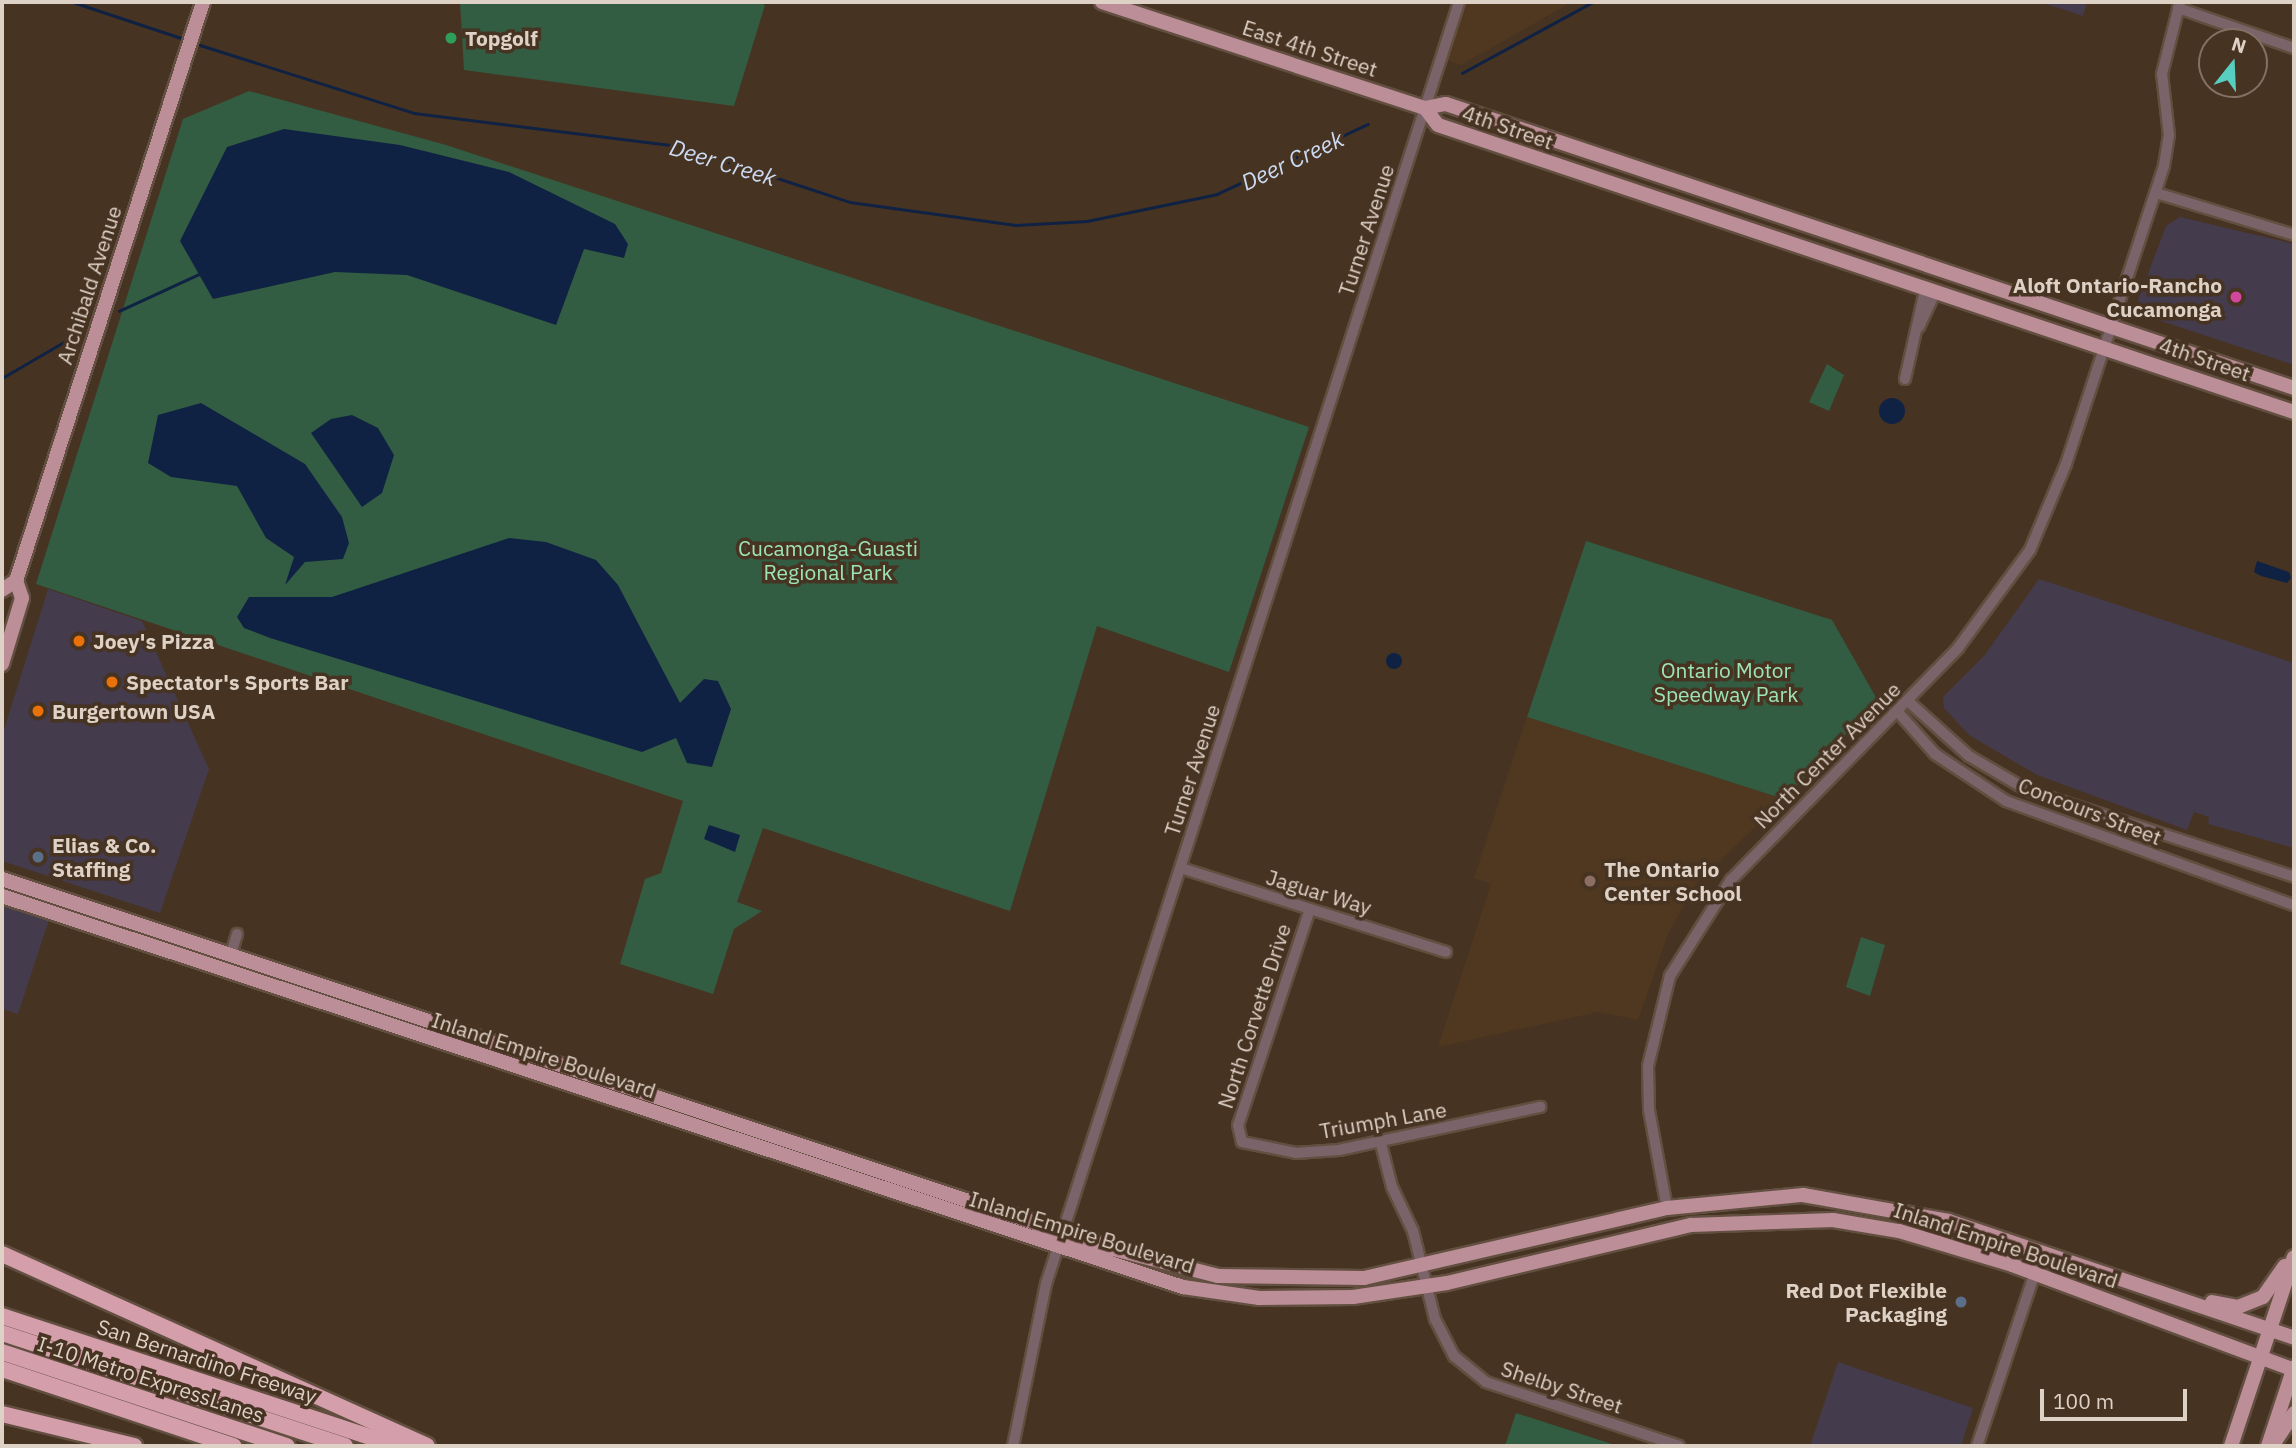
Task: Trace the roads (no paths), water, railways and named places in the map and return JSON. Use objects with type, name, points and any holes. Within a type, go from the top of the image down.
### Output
[{"type":"highway","points":[[2,1254],[427,1446]]},
{"type":"highway","name":"San Bernardino Freeway","points":[[2,1316],[398,1446]]},
{"type":"highway","name":"I-10 Metro ExpressLanes","points":[[2,1333],[345,1446]]},
{"type":"highway","name":"I-10 Metro ExpressLanes","points":[[2,1352],[287,1446]]},
{"type":"highway","points":[[2,1369],[234,1446]]},
{"type":"highway","points":[[2,1414],[134,1446]]},
{"type":"main road","name":"Archibald Avenue","points":[[2,664],[22,598],[16,581],[203,2]]},
{"type":"main road","name":"East 4th Street","points":[[1102,2],[1424,108]]},
{"type":"main road","name":"4th Street","points":[[2294,388],[1446,104],[1424,108],[1438,125],[2294,412]]},
{"type":"main road","points":[[2,590],[16,581]]},
{"type":"main road","name":"Inland Empire Boulevard","points":[[2,879],[1063,1233],[1177,1268],[1267,1281],[1364,1278],[1422,1267],[1667,1208],[1768,1195],[1839,1198],[1902,1208],[2042,1252],[2294,1338]]},
{"type":"main road","name":"Inland Empire Boulevard","points":[[2,896],[1160,1282],[1259,1298],[1353,1297],[1427,1287],[1671,1228],[1743,1219],[1853,1222],[2034,1273],[2294,1368]]},
{"type":"main road","points":[[1667,1208],[1671,1228]]},
{"type":"main road","points":[[2153,1289],[2246,1305],[2272,1291],[2294,1256]]},
{"type":"main road","points":[[2231,1446],[2294,1256]]},
{"type":"main road","points":[[2270,1446],[2294,1368]]},
{"type":"main road","points":[[2270,1446],[2294,1413]]},
{"type":"street","name":"Turner Avenue","points":[[1013,1446],[1028,1388],[1033,1326],[1459,2]]},
{"type":"street","points":[[2179,5],[2294,48]]},
{"type":"street","name":"North Center Avenue","points":[[1667,1208],[1648,1110],[1648,1066],[1670,976],[1731,880],[1909,702],[1979,625],[2030,550],[2105,348],[2156,194],[2169,135],[2164,55],[2179,5]]},
{"type":"street","points":[[2156,194],[2294,235]]},
{"type":"street","points":[[1905,379],[1919,327],[1914,321],[1930,291]]},
{"type":"street","name":"Concours Street","points":[[1909,702],[1969,756],[2027,790],[2294,877]]},
{"type":"street","name":"Concours Street","points":[[1898,712],[1935,754],[2006,801],[2294,905]]},
{"type":"street","name":"Jaguar Way","points":[[1181,869],[1446,952]]},
{"type":"street","name":"North Corvette Drive","points":[[1237,1135],[1310,909]]},
{"type":"street","points":[[231,954],[237,934]]},
{"type":"street","name":"Triumph Lane","points":[[1237,1135],[1257,1149],[1296,1153],[1381,1144],[1540,1107]]},
{"type":"street","name":"Shelby Street","points":[[1381,1144],[1443,1340],[1486,1382],[1679,1446]]},
{"type":"street","points":[[1978,1446],[2042,1252]]},
{"type":"water","points":[[284,129],[400,145],[509,172],[615,224],[628,244],[624,258],[584,249],[556,325],[407,275],[335,272],[213,299],[180,241],[227,147]]},
{"type":"water","points":[[1892,398],[1901,402],[1905,411],[1901,420],[1892,424],[1883,420],[1879,411],[1883,402]]},
{"type":"water","points":[[201,403],[305,464],[342,517],[349,543],[343,559],[305,562],[285,585],[294,557],[266,538],[237,486],[171,477],[148,463],[158,415]]},
{"type":"water","points":[[352,415],[378,428],[394,455],[382,493],[362,507],[311,433],[331,419]]},
{"type":"water","points":[[509,538],[546,542],[596,560],[618,585],[680,703],[704,679],[718,681],[731,709],[712,767],[687,763],[676,738],[642,752],[270,638],[244,628],[237,617],[249,597],[332,597]]},
{"type":"water","points":[[2257,561],[2289,572],[2291,578],[2287,583],[2261,576],[2254,572]]},
{"type":"water","points":[[1394,653],[1400,655],[1400,667],[1394,669],[1388,667],[1386,661],[1388,655]]},
{"type":"water","points":[[709,825],[740,835],[735,852],[704,839]]},
{"type":"waterway","name":"Deer Creek","points":[[73,2],[187,40]]},
{"type":"waterway","name":"Deer Creek","points":[[1462,73],[1593,2]]},
{"type":"waterway","name":"Deer Creek","points":[[197,44],[414,113],[680,146],[850,202],[1015,225],[1087,221],[1217,194],[1368,124]]},
{"type":"waterway","points":[[119,311],[199,274]]},
{"type":"waterway","points":[[2,378],[76,335]]},
{"type":"place","name":"Topgolf","points":[[451,38]]},
{"type":"place","name":"Aloft Ontario-Rancho Cucamonga","points":[[2236,297]]},
{"type":"place","name":"Joey's Pizza","points":[[79,641]]},
{"type":"place","name":"Spectator's Sports Bar","points":[[112,682]]},
{"type":"place","name":"Burgertown USA","points":[[38,711]]},
{"type":"place","name":"Elias & Co. Staffing","points":[[38,857]]},
{"type":"place","name":"The Ontario Center School","points":[[1590,881]]},
{"type":"place","name":"Red Dot Flexible Packaging","points":[[1961,1302]]},
{"type":"park label","name":"Cucamonga-Guasti Regional Park","points":[[828,560]]},
{"type":"park label","name":"Ontario Motor Speedway Park","points":[[1726,682]]}]
